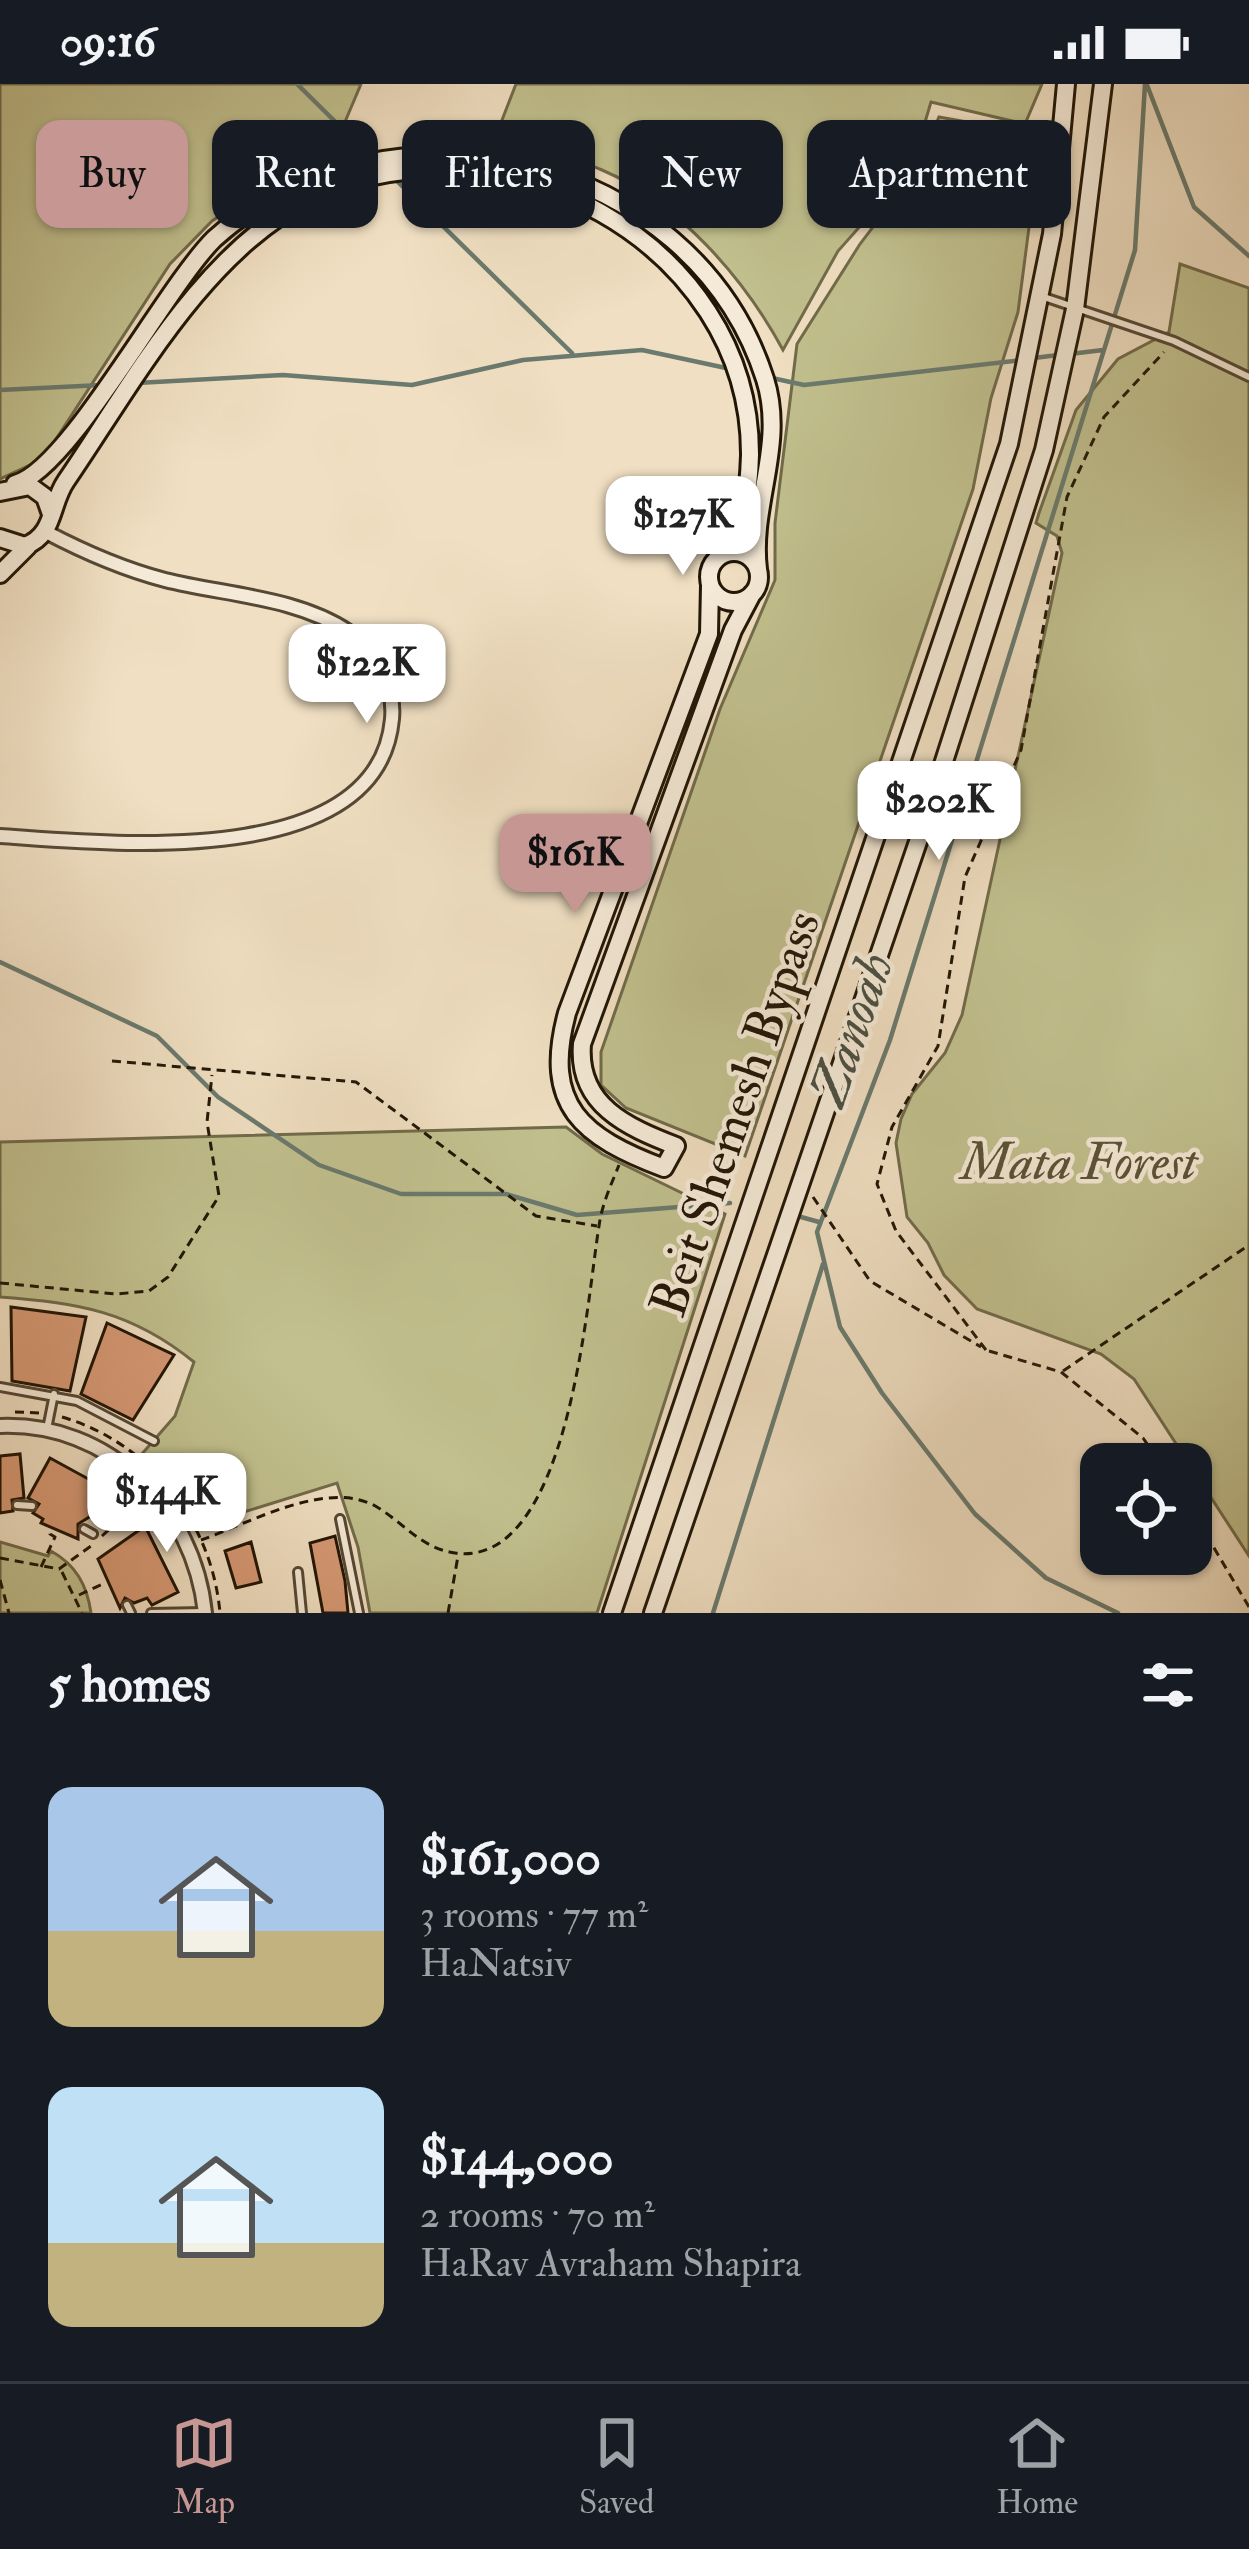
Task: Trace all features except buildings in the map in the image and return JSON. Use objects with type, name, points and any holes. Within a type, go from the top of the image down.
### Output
[{"type":"street","name":"Beit Shemesh Bypass","points":[[612,1613],[1009,445],[1041,296],[1066,84]]},
{"type":"street","name":"Beit Shemesh Bypass","points":[[653,1613],[1044,450],[1075,309],[1103,84]]},
{"type":"street","points":[[0,574],[12,556],[49,524],[62,485],[205,281],[275,218],[358,180],[446,168],[535,182],[604,212],[658,253],[705,308],[739,377],[749,443],[743,512],[710,569],[709,634],[560,1040],[557,1064],[566,1102],[590,1130],[664,1168],[676,1146],[622,1121],[596,1101],[583,1076],[582,1044],[758,569],[772,420],[767,385],[732,307],[693,258],[634,208],[578,176],[489,150],[442,148],[347,163],[258,204],[184,270],[50,461],[8,488]]},
{"type":"street","points":[[0,836],[159,844],[289,826],[326,813],[355,793],[376,769],[389,742],[393,713],[389,685],[376,658],[354,635],[324,617],[134,571],[49,524],[42,493],[8,488]]},
{"type":"street","points":[[0,538],[30,544]]},
{"type":"street","points":[[719,556],[742,553],[758,569]]},
{"type":"street","points":[[710,585],[730,602],[752,594]]},
{"type":"street","points":[[0,1426],[47,1429],[106,1453],[152,1490],[188,1545],[205,1612]]},
{"type":"lane","points":[[1041,296],[1174,341],[1249,377]]},
{"type":"lane","points":[[0,1387],[54,1394],[100,1409],[154,1441]]},
{"type":"lane","points":[[47,1429],[54,1394]]},
{"type":"lane","points":[[17,1505],[32,1506]]},
{"type":"lane","points":[[340,1519],[359,1613]]},
{"type":"lane","points":[[84,1529],[93,1534]]},
{"type":"lane","points":[[298,1572],[302,1613]]},
{"type":"lane","points":[[151,1613],[205,1612]]},
{"type":"path","points":[[986,1350],[896,1231],[877,1184],[892,1127],[938,1046],[965,877],[1022,750],[1067,497],[1104,417],[1174,341]]},
{"type":"path","points":[[112,1061],[356,1082],[536,1216],[598,1226]]},
{"type":"path","points":[[0,1283],[116,1294],[149,1291],[168,1277],[219,1196],[207,1121],[213,1073]]},
{"type":"path","points":[[188,1545],[338,1497],[374,1505],[423,1544],[458,1554],[497,1546],[513,1531],[570,1422],[598,1226],[625,1152]]},
{"type":"path","points":[[802,1181],[870,1281],[986,1350],[1061,1372],[1146,1443]]},
{"type":"path","points":[[1061,1372],[1249,1245]]},
{"type":"path","points":[[132,1489],[152,1511]]},
{"type":"path","points":[[40,1569],[56,1537],[50,1534],[52,1529]]},
{"type":"path","points":[[1212,1543],[1249,1607]]},
{"type":"path","points":[[448,1613],[458,1554]]},
{"type":"path","points":[[0,1558],[40,1569],[63,1568],[82,1613]]},
{"type":"path","points":[[0,1580],[9,1613]]},
{"type":"path","points":[[77,1595],[105,1583]]},
{"type":"path","points":[[1242,1592],[1249,1596]]},
{"type":"green space","points":[[0,84],[361,84],[346,120],[212,120],[212,221],[170,264],[43,459],[0,479]]},
{"type":"green space","points":[[516,84],[1042,84],[1027,120],[931,102],[926,120],[807,120],[807,228],[858,228],[838,251],[783,350],[749,296],[689,228],[783,228],[783,120],[619,120],[619,178],[595,167],[595,120],[502,120]]},
{"type":"green space","points":[[872,228],[1029,228],[1018,312],[991,398],[973,489],[745,1156],[626,1108],[601,1085],[601,1052],[720,709],[775,580],[775,523],[797,344]]},
{"type":"green space","name":"Mata Forest","points":[[1180,264],[1249,288],[1249,1556],[1212,1499],[1212,1443],[1176,1443],[1134,1379],[1101,1354],[977,1309],[944,1275],[928,1243],[907,1217],[896,1143],[912,1094],[945,1053],[962,1015],[1062,553],[1057,536],[1036,523],[1039,513],[1076,410],[1118,359],[1169,332]]},
{"type":"green space","points":[[566,1127],[602,1154],[725,1214],[597,1613],[370,1613],[358,1547],[337,1483],[202,1525],[141,1455],[175,1416],[194,1362],[148,1331],[103,1313],[0,1297],[0,1142]]},
{"type":"green space","points":[[0,1542],[48,1556],[51,1551],[60,1557],[79,1577],[91,1613],[0,1613]]},
{"type":"waterway","points":[[297,84],[334,120]]},
{"type":"waterway","name":"Zanoah","points":[[1118,1613],[1046,1578],[975,1514],[882,1393],[840,1327],[817,1232],[890,1040],[1135,250],[1145,84]]},
{"type":"waterway","points":[[1147,85],[1194,207],[1249,256]]},
{"type":"waterway","points":[[396,180],[572,353]]},
{"type":"waterway","points":[[137,383],[283,375],[412,385],[523,360],[642,350],[726,368]]},
{"type":"waterway","points":[[1070,354],[1103,350]]},
{"type":"waterway","points":[[1034,358],[1058,355]]},
{"type":"waterway","points":[[772,378],[804,385],[1023,360]]},
{"type":"waterway","points":[[0,390],[102,385]]},
{"type":"waterway","points":[[0,962],[157,1036],[218,1097],[319,1165],[401,1194],[506,1194],[577,1215],[730,1203]]},
{"type":"waterway","points":[[801,1217],[819,1222]]},
{"type":"waterway","points":[[713,1613],[823,1264]]}]
